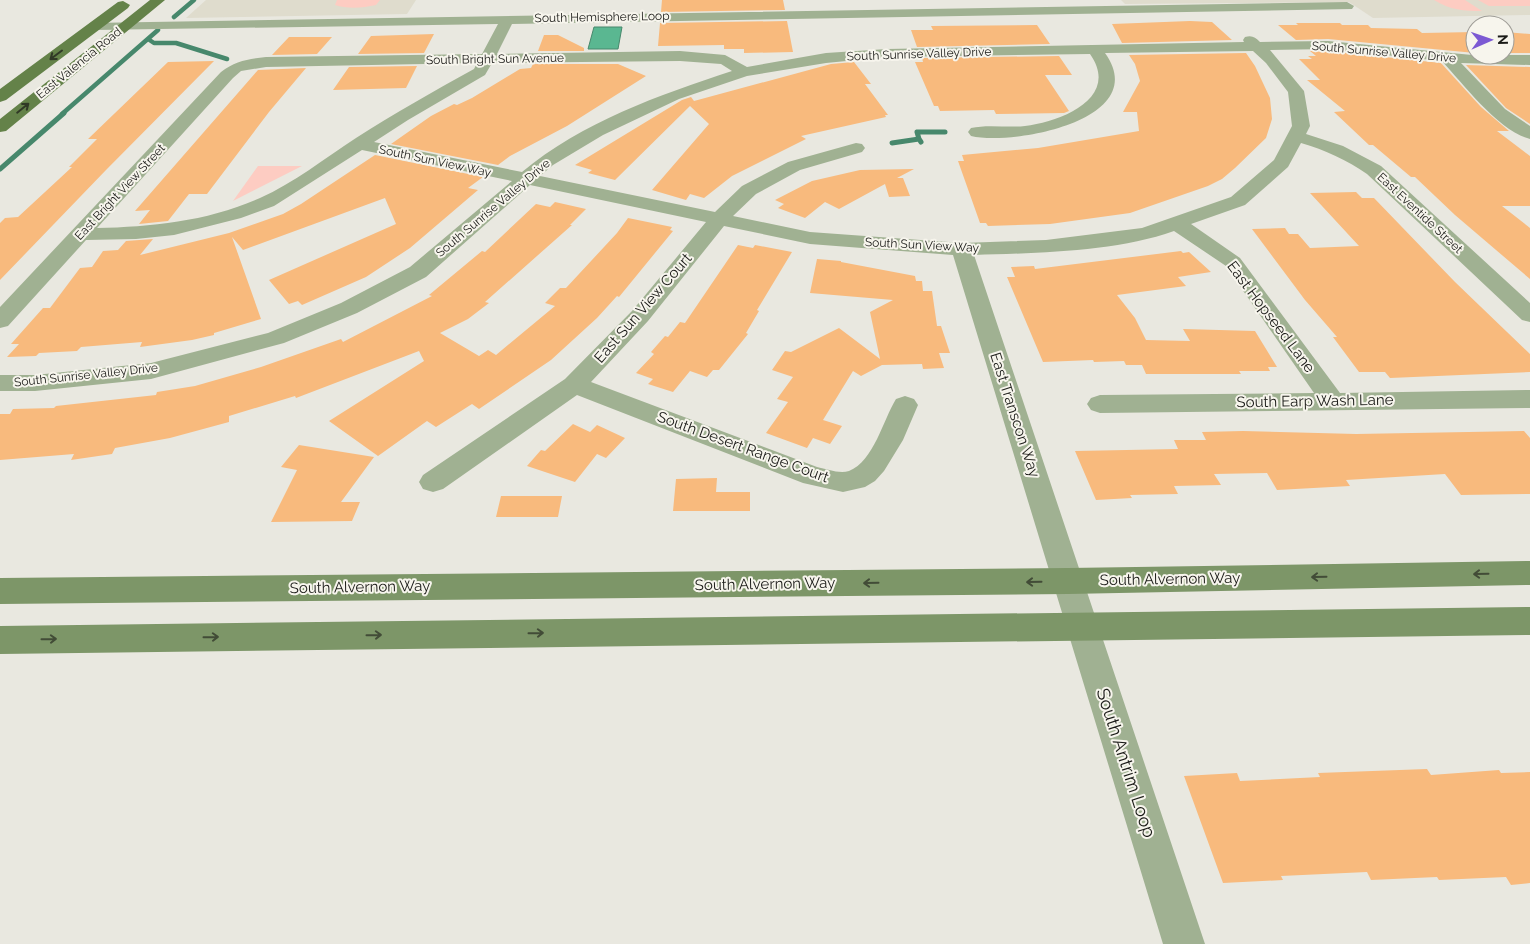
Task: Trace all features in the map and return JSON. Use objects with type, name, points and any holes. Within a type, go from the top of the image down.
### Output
[{"type":"main road","name":"East Valencia Road","points":[[0,97],[129,0]]},
{"type":"main road","name":"East Valencia Road","points":[[0,127],[158,0]]},
{"type":"main road","name":"South Alvernon Way","points":[[0,591],[1068,581],[1530,573]]},
{"type":"main road","points":[[0,640],[1530,621]]},
{"type":"street","points":[[592,18],[597,0]]},
{"type":"street","name":"South Hemisphere Loop","points":[[95,26],[873,13],[1105,5],[1216,9],[1347,6]]},
{"type":"street","name":"South Sun View Way","points":[[359,144],[810,238],[962,250],[1046,246],[1145,234],[1238,201],[1282,163],[1301,126],[1296,91],[1271,60],[1216,9]]},
{"type":"street","points":[[873,13],[882,39]]},
{"type":"street","points":[[81,234],[174,229],[234,214],[267,202],[413,109],[480,72],[507,19]]},
{"type":"street","name":"South Sunrise Valley Drive","points":[[0,383],[35,383],[151,371],[276,338],[349,308],[418,272],[547,161],[597,131],[673,96],[744,72],[826,58],[882,39],[1095,49],[1328,45],[1472,60],[1530,60]]},
{"type":"street","points":[[977,132],[1034,131],[1074,119],[1096,102],[1107,86],[1107,68],[1095,49]]},
{"type":"street","name":"South Bright Sun Avenue","points":[[240,65],[266,62],[680,56],[725,60],[744,72]]},
{"type":"street","points":[[1447,58],[1499,113],[1530,134]]},
{"type":"street","name":"East Bright View Street","points":[[0,321],[227,75],[240,65]]},
{"type":"street","name":"East Eventide Street","points":[[1296,136],[1336,148],[1353,156],[1374,170],[1530,315]]},
{"type":"street","name":"East Sun View Court","points":[[433,482],[574,385],[640,316],[719,219],[748,190],[786,170],[856,148]]},
{"type":"street","name":"East Hopseed Lane","points":[[1176,223],[1233,262],[1333,401]]},
{"type":"street","name":"East Transcon Way","points":[[962,250],[1068,581]]},
{"type":"street","name":"South Desert Range Court","points":[[574,385],[813,476],[845,482],[865,475],[880,459],[905,405]]},
{"type":"street","name":"South Earp Wash Lane","points":[[1100,404],[1530,398]]},
{"type":"street","name":"South Antrim Loop","points":[[1068,581],[1184,944]]},
{"type":"shaded area","points":[[206,0],[416,0],[407,14],[186,18]]},
{"type":"shaded area","points":[[337,0],[380,0],[376,5],[355,8],[335,5]]},
{"type":"shaded area","points":[[1121,0],[1530,0],[1530,15],[1373,18],[1349,2],[1125,4]]},
{"type":"shaded area","points":[[1434,0],[1465,0],[1482,11],[1457,9]]},
{"type":"shaded area","points":[[1478,0],[1530,0],[1530,6],[1489,6]]},
{"type":"shaded area","points":[[594,27],[622,27],[618,49],[588,49]]},
{"type":"shaded area","points":[[258,166],[302,166],[233,201]]},
{"type":"building","points":[[662,0],[783,0],[785,10],[661,12]]},
{"type":"building","points":[[787,21],[793,52],[744,53],[744,49],[724,49],[724,45],[658,46],[660,23]]},
{"type":"building","points":[[1212,22],[1232,40],[1122,43],[1112,24]]},
{"type":"building","points":[[1296,23],[1340,23],[1342,25],[1368,25],[1371,28],[1417,29],[1422,33],[1465,32],[1465,52],[1328,39],[1296,40],[1278,25],[1298,25]]},
{"type":"building","points":[[1037,25],[1050,44],[917,47],[911,30],[933,30],[931,26]]},
{"type":"building","points":[[1515,33],[1530,34],[1530,53],[1515,53]]},
{"type":"building","points":[[434,34],[424,53],[358,54],[371,36]]},
{"type":"building","points":[[544,35],[558,35],[584,48],[584,51],[538,51]]},
{"type":"building","points":[[289,37],[332,37],[317,54],[272,55]]},
{"type":"building","points":[[1310,51],[1328,51],[1441,63],[1481,107],[1509,131],[1497,131],[1530,156],[1530,206],[1502,206],[1530,228],[1530,279],[1455,215],[1415,177],[1411,177],[1373,145],[1369,145],[1334,112],[1345,111],[1307,80],[1320,80],[1299,59],[1312,59],[1308,56],[1316,56]]},
{"type":"building","points":[[1246,53],[1255,66],[1270,98],[1272,119],[1266,138],[1222,179],[1208,186],[1130,213],[1050,224],[988,226],[986,223],[980,223],[958,161],[964,161],[962,155],[1038,148],[1139,131],[1137,112],[1123,112],[1140,81],[1135,64],[1129,55]]},
{"type":"building","points":[[1059,56],[1072,75],[1045,75],[1069,111],[1064,113],[996,114],[994,110],[940,111],[938,106],[934,106],[915,62],[923,62],[922,58]]},
{"type":"building","points":[[214,61],[0,280],[0,223],[5,218],[18,217],[72,167],[69,167],[97,139],[88,139],[168,62]]},
{"type":"building","points":[[854,62],[871,84],[865,84],[888,115],[885,115],[886,117],[801,136],[806,139],[732,176],[704,198],[690,194],[686,200],[652,190],[709,124],[690,106],[615,180],[588,173],[592,170],[575,165],[682,100],[691,97],[694,101],[831,64]]},
{"type":"building","points":[[533,64],[618,64],[646,76],[567,126],[510,156],[498,165],[391,144],[431,116],[454,104],[457,105],[472,98],[520,69],[531,68]]},
{"type":"building","points":[[1466,65],[1530,67],[1530,124],[1506,108]]},
{"type":"building","points":[[417,66],[406,88],[333,90],[349,67]]},
{"type":"building","points":[[306,68],[269,112],[207,194],[189,194],[168,221],[139,224],[150,210],[135,211],[258,70]]},
{"type":"building","points":[[375,155],[483,177],[468,188],[478,190],[410,248],[366,277],[302,305],[298,301],[289,304],[269,280],[396,224],[385,198],[243,250],[232,237],[261,319],[214,333],[214,335],[192,340],[140,347],[142,342],[81,347],[77,351],[7,357],[19,344],[11,344],[43,308],[50,308],[80,268],[92,267],[103,251],[118,250],[126,241],[153,239],[140,255],[229,233],[283,214]]},
{"type":"building","points":[[914,169],[897,178],[903,178],[910,196],[889,197],[885,184],[839,209],[825,202],[805,218],[778,208],[784,204],[775,200],[812,181],[860,170]]},
{"type":"building","points":[[1356,192],[1362,198],[1374,198],[1455,282],[1530,354],[1530,372],[1390,378],[1385,372],[1359,372],[1333,337],[1337,337],[1305,300],[1252,229],[1285,228],[1289,234],[1298,234],[1310,248],[1359,246],[1310,193]]},
{"type":"building","points":[[555,202],[586,209],[570,225],[572,225],[485,302],[489,303],[468,319],[440,333],[479,356],[488,350],[496,355],[555,306],[545,303],[560,288],[566,288],[617,233],[628,218],[672,227],[670,230],[673,231],[619,297],[617,296],[597,318],[551,360],[479,409],[472,404],[436,427],[427,421],[378,456],[329,421],[424,361],[419,351],[296,398],[295,396],[229,416],[229,422],[170,438],[115,448],[112,454],[71,460],[74,454],[0,460],[0,414],[10,414],[13,409],[54,408],[56,406],[156,395],[157,392],[195,386],[261,367],[341,339],[343,342],[432,296],[429,295],[482,251],[485,252],[536,204],[550,207]]},
{"type":"building","points":[[738,245],[753,248],[755,245],[792,252],[757,310],[759,311],[746,333],[748,334],[719,370],[713,370],[707,377],[690,371],[673,392],[648,384],[653,379],[636,373],[654,354],[651,352],[665,336],[668,337],[680,322],[685,323]]},
{"type":"building","points":[[1181,251],[1183,253],[1189,252],[1211,272],[1178,277],[1186,286],[1117,295],[1135,318],[1146,340],[1190,341],[1183,329],[1255,331],[1277,367],[1268,367],[1270,371],[1239,371],[1241,374],[1146,374],[1142,365],[1126,365],[1124,361],[1043,362],[1007,277],[1015,277],[1011,267],[1034,266],[1035,269]]},
{"type":"building","points":[[817,259],[841,261],[915,276],[916,281],[922,281],[923,291],[932,291],[937,326],[941,326],[950,353],[939,353],[944,368],[923,369],[922,364],[882,365],[861,376],[853,371],[823,420],[842,426],[830,444],[813,438],[807,448],[766,433],[788,402],[777,399],[793,377],[772,370],[785,351],[791,352],[839,328],[880,359],[870,312],[893,300],[810,293]]},
{"type":"building","points":[[573,424],[590,432],[597,425],[625,438],[606,458],[597,454],[575,482],[527,466],[541,450],[545,451]]},
{"type":"building","points":[[1243,431],[1356,434],[1524,431],[1530,438],[1530,494],[1461,495],[1445,474],[1346,480],[1350,486],[1277,490],[1267,473],[1214,474],[1221,485],[1174,486],[1178,494],[1130,495],[1132,498],[1096,500],[1075,451],[1178,449],[1174,440],[1206,440],[1202,432]]},
{"type":"building","points":[[299,445],[374,457],[341,502],[360,502],[352,521],[271,522],[297,470],[281,467]]},
{"type":"building","points":[[717,478],[716,492],[750,492],[750,511],[673,511],[676,479]]},
{"type":"building","points":[[501,496],[562,496],[558,517],[496,517]]},
{"type":"building","points":[[1427,769],[1431,775],[1499,770],[1501,773],[1530,772],[1530,883],[1511,885],[1506,877],[1439,880],[1437,877],[1371,880],[1367,872],[1281,876],[1283,880],[1223,883],[1184,776],[1237,773],[1240,781],[1320,777],[1318,773]]},
{"type":"waterway","points":[[174,17],[194,0]]},
{"type":"waterway","points":[[62,114],[158,30]]},
{"type":"waterway","points":[[148,39],[154,43],[176,43],[227,59]]},
{"type":"waterway","points":[[0,169],[64,113]]},
{"type":"waterway","points":[[919,139],[917,132],[945,132]]},
{"type":"waterway","points":[[892,143],[919,139]]}]
